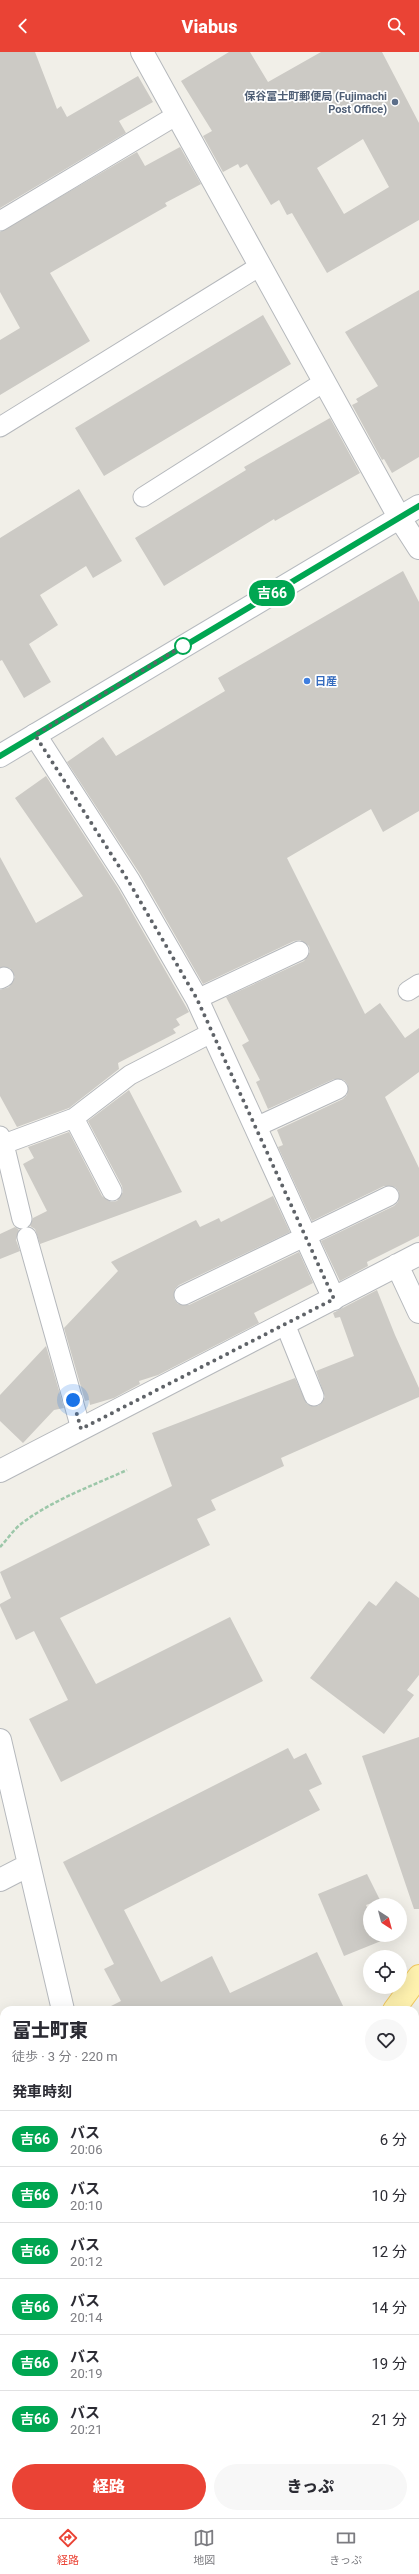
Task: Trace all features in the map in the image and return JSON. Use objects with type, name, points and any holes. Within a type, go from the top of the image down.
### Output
[{"type":"main road","points":[[397,2006],[419,1976]]},
{"type":"street","points":[[142,52],[399,517],[419,548]]},
{"type":"street","points":[[0,756],[419,506]]},
{"type":"street","points":[[35,735],[129,882],[197,999],[334,1299]]},
{"type":"street","points":[[0,1470],[419,1254]]},
{"type":"street","points":[[397,1265],[419,1312]]},
{"type":"street","points":[[0,1740],[62,2006]]},
{"type":"street","points":[[0,1880],[30,1865]]},
{"type":"lane","points":[[0,221],[177,115]]},
{"type":"lane","points":[[0,427],[260,266]]},
{"type":"lane","points":[[143,497],[324,382]]},
{"type":"lane","points":[[197,999],[299,952]]},
{"type":"lane","points":[[81,1429],[24,1228],[2,1140],[74,1118],[130,1075],[212,1032]]},
{"type":"lane","points":[[256,1127],[338,1089]]},
{"type":"lane","points":[[74,1118],[112,1191]]},
{"type":"lane","points":[[184,1295],[389,1196]]},
{"type":"lane","points":[[285,1324],[314,1396]]},
{"type":"path","points":[[0,1546],[19,1525],[51,1505],[127,1470]]},
{"type":"building","points":[[0,52],[35,52],[57,109],[61,106],[67,117],[138,76],[153,102],[119,121],[126,133],[0,208]]},
{"type":"building","points":[[229,52],[250,52],[268,82],[321,52],[382,52],[419,123],[419,220],[327,273],[292,213],[287,215],[279,200],[271,205],[247,164],[240,168],[238,164],[223,172],[203,136],[212,131],[181,81]],"holes":[[[363,139],[389,187],[344,214],[317,168]]]},
{"type":"building","points":[[180,147],[201,184],[165,203],[167,206],[50,273],[90,341],[0,395],[0,340],[20,328],[0,292],[0,232],[137,152],[145,166]]},
{"type":"building","points":[[419,290],[419,457],[392,473],[384,459],[382,460],[352,405],[358,402],[356,399],[378,386],[345,332]]},
{"type":"building","points":[[263,315],[291,364],[104,476],[75,428]]},
{"type":"building","points":[[330,418],[360,473],[275,521],[274,519],[164,586],[135,538],[246,470],[244,467]]},
{"type":"building","points":[[79,489],[122,561],[93,578],[86,566],[40,595],[58,625],[29,644],[51,682],[24,698],[2,660],[0,661],[0,538]]},
{"type":"building","points":[[403,571],[419,602],[419,811],[383,832],[371,809],[287,858],[365,1014],[380,1003],[405,1038],[419,1028],[419,1072],[385,1097],[419,1168],[419,1236],[367,1262],[368,1266],[340,1281],[321,1241],[394,1206],[398,1202],[399,1192],[395,1187],[384,1186],[312,1221],[278,1147],[283,1145],[277,1130],[343,1099],[347,1095],[348,1085],[344,1080],[334,1079],[268,1109],[256,1082],[260,1080],[242,1045],[249,1041],[226,997],[304,961],[310,952],[309,946],[300,940],[294,941],[203,984],[140,874],[67,762],[103,737],[116,756],[225,691],[218,678]]},
{"type":"building","points":[[46,776],[118,888],[189,1012],[176,1019],[180,1025],[173,1029],[176,1033],[118,1063],[119,1069],[69,1108],[17,1127],[0,1096],[0,990],[9,987],[15,977],[10,968],[0,967],[0,857],[36,923],[83,896],[15,798]]},
{"type":"building","points":[[129,1090],[182,1192],[40,1244],[35,1229],[30,1226],[33,1218],[47,1211],[23,1164],[34,1158],[28,1147],[69,1132],[102,1196],[111,1202],[117,1201],[123,1192],[122,1186],[88,1121]]},
{"type":"building","points":[[273,1196],[290,1232],[179,1285],[175,1289],[174,1299],[178,1304],[189,1305],[299,1252],[313,1283],[254,1313],[259,1323],[158,1375],[139,1381],[140,1384],[114,1398],[90,1405],[89,1400],[85,1401],[64,1328],[118,1271],[111,1262],[196,1220],[200,1227],[219,1218],[221,1222]]},
{"type":"building","points":[[15,1227],[19,1230],[16,1240],[20,1251],[0,1259],[0,1234]]},
{"type":"building","points":[[377,1290],[419,1388],[419,1397],[281,1458],[284,1466],[211,1500],[216,1510],[197,1519],[210,1545],[60,1618],[96,1684],[230,1617],[263,1681],[61,1782],[29,1719],[68,1700],[34,1631],[16,1640],[0,1606],[0,1604],[11,1598],[0,1572],[172,1486],[152,1433],[295,1378],[307,1404],[318,1406],[325,1397],[316,1371],[354,1356],[340,1317],[335,1318],[333,1313]]},
{"type":"building","points":[[46,1346],[64,1408],[54,1410],[23,1443],[0,1421],[0,1395]]},
{"type":"building","points":[[396,1581],[419,1598],[419,1675],[407,1690],[414,1695],[384,1734],[310,1678],[369,1601],[376,1606]]},
{"type":"building","points":[[419,1737],[419,1909],[414,1909],[362,1756]]},
{"type":"building","points":[[288,1748],[294,1759],[306,1753],[322,1784],[309,1790],[320,1810],[124,1910],[161,1982],[212,1956],[230,1993],[317,1952],[343,2006],[111,2006],[121,2001],[104,1969],[114,1964],[63,1862]]},
{"type":"building","points":[[367,1874],[379,1898],[363,1898],[363,1942],[379,1942],[344,1956],[318,1894]]},
{"type":"bus line","name":"吉66","points":[[0,756],[419,506]]},
{"type":"place","name":"保谷富士町郵便局 (Fujimachi Post Office)","points":[[395,102]]},
{"type":"place","name":"日産","points":[[307,681]]},
{"type":"route","points":[[73,1400],[81,1429],[180,1380],[334,1299],[197,999],[129,882],[35,735],[183,646]]}]
